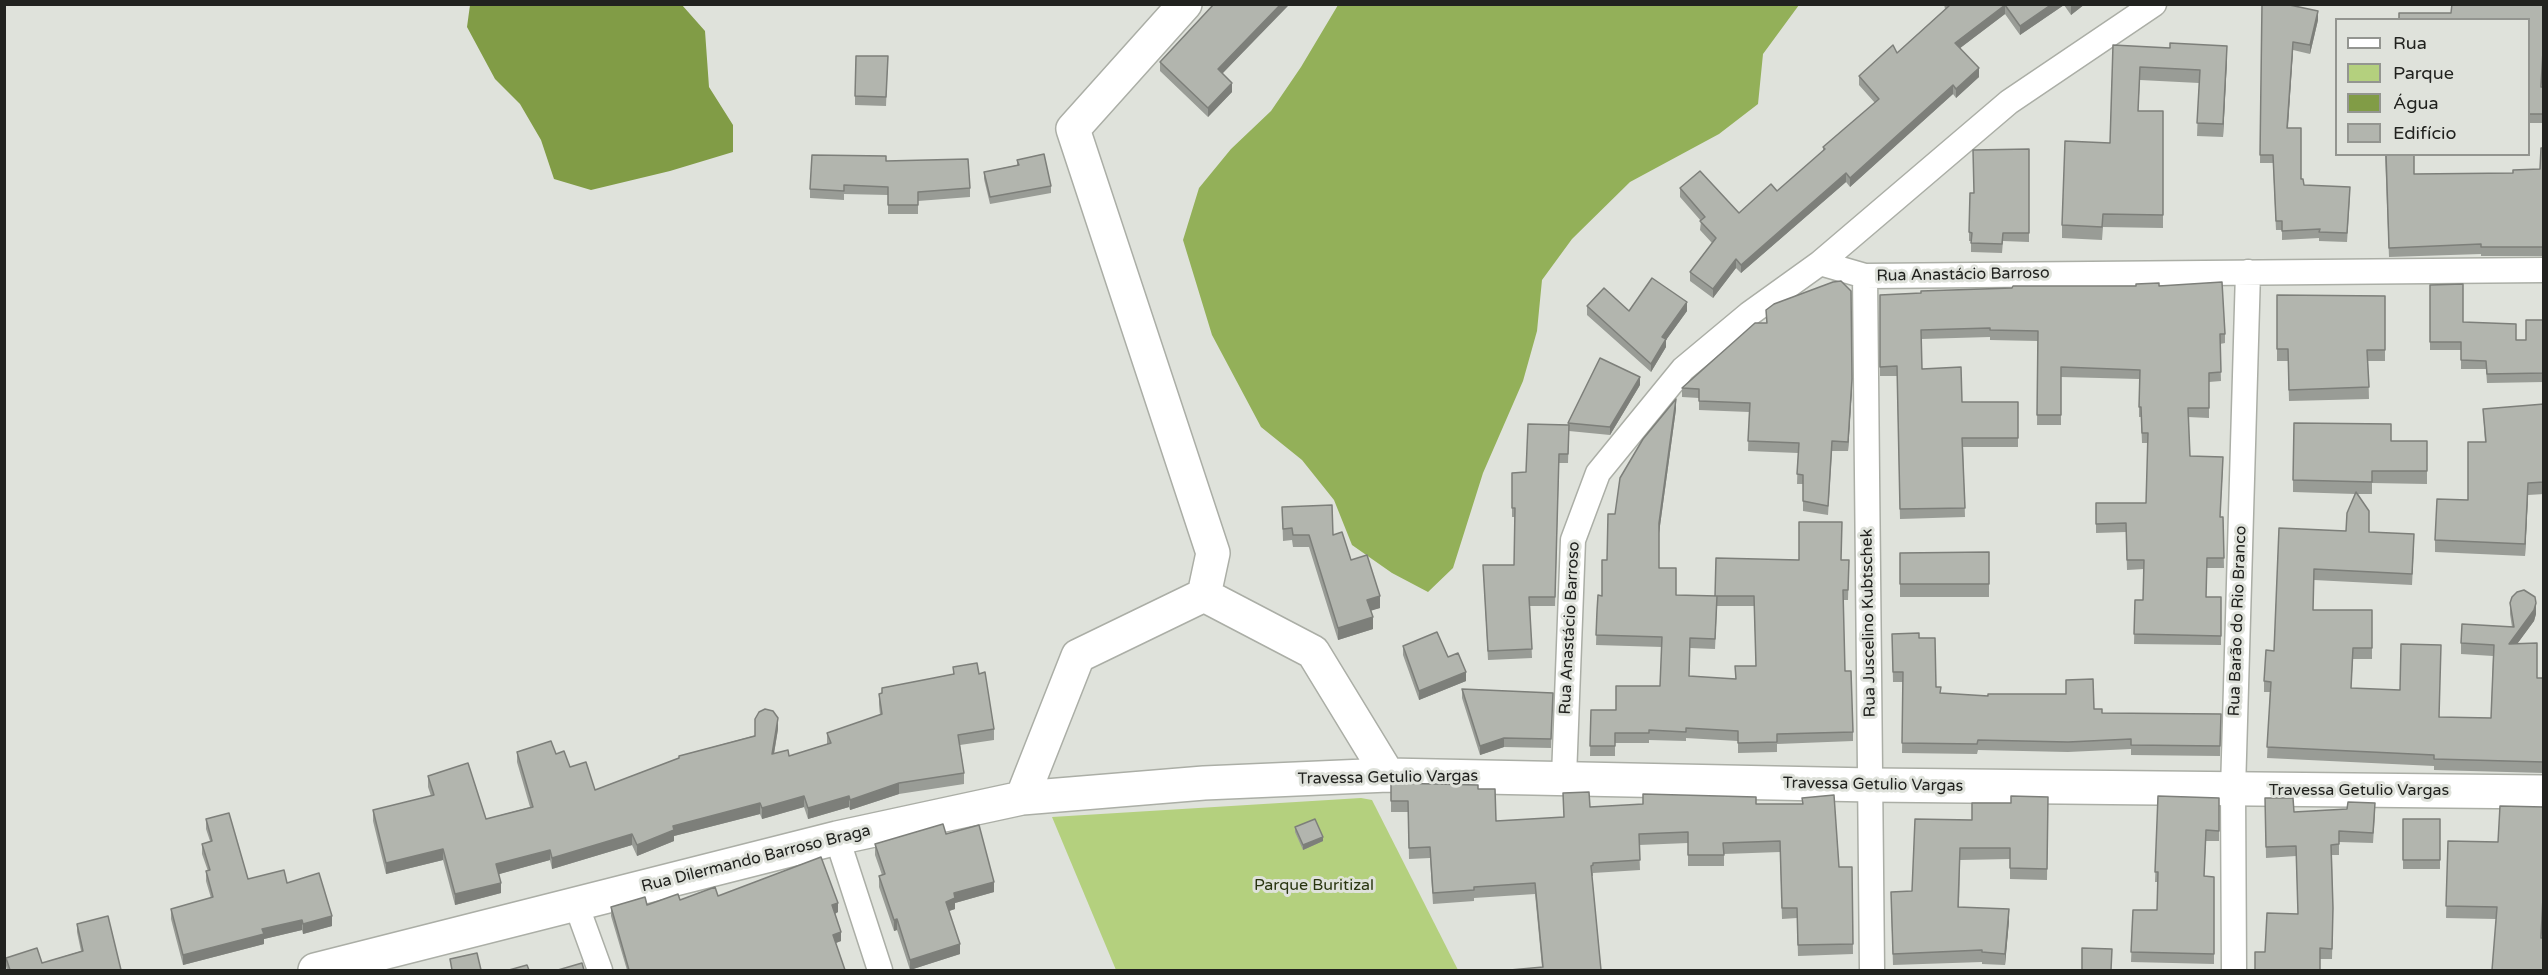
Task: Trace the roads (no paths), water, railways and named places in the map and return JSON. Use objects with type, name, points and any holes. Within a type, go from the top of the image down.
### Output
[{"type":"street","points":[[1185,4],[1073,129],[1214,553],[1204,595]]},
{"type":"street","points":[[1820,263],[2009,102],[2154,4]]},
{"type":"street","name":"Rua Anastácio Barroso","points":[[1563,777],[1573,540],[1598,473],[1683,369],[1749,314],[1820,263],[1865,276],[2544,270]]},
{"type":"street","name":"Rua Barão do Rio Branco","points":[[2234,970],[2233,790],[2248,272]]},
{"type":"street","name":"Rua Juscelino Kubtschek","points":[[1865,276],[1872,785],[1872,970]]},
{"type":"street","points":[[1204,595],[1313,652],[1388,775]]},
{"type":"street","points":[[1022,798],[1078,656],[1204,595]]},
{"type":"street","name":"Travessa Getulio Vargas","points":[[1204,783],[1388,775],[1872,785],[2544,792]]},
{"type":"street","name":"Rua Dilermando Barroso Braga","points":[[320,970],[837,838],[1022,798],[1204,783]]},
{"type":"street","points":[[837,838],[880,970]]},
{"type":"street","points":[[576,904],[600,970]]},
{"type":"water","points":[[470,5],[682,5],[705,31],[709,87],[733,125],[733,152],[670,171],[591,190],[554,179],[541,140],[520,104],[495,79],[467,27]]},
{"type":"park label","name":"Parque Buritizal","points":[[1314,886]]}]
